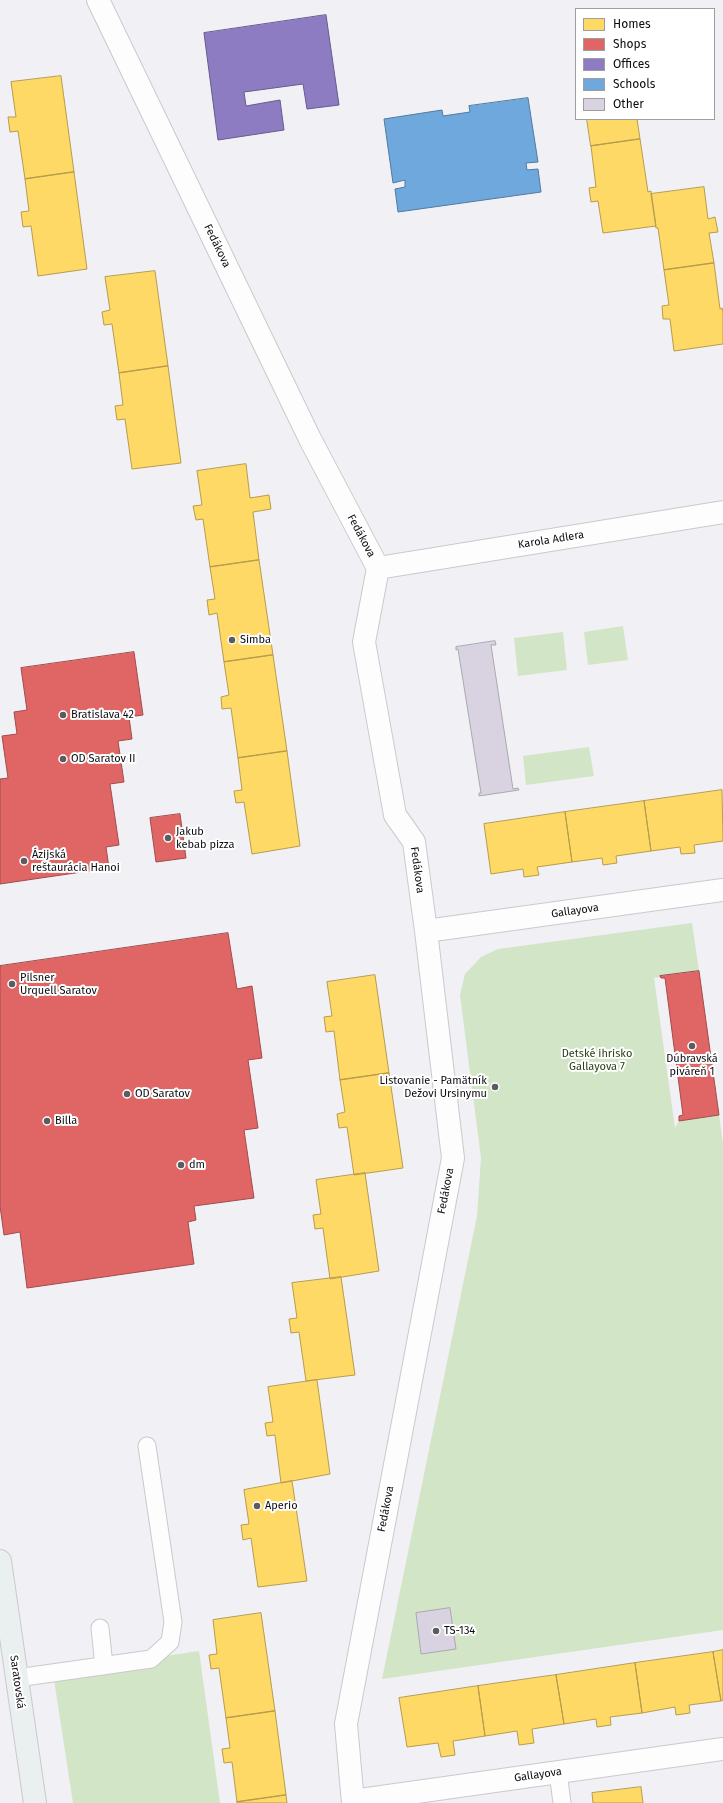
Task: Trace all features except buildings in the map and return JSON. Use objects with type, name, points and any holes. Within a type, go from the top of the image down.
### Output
[{"type":"main road","name":"Saratovská","points":[[0,1561],[35,1803]]},
{"type":"street","name":"Fedákova","points":[[98,0],[310,439],[378,568],[364,642],[395,815],[414,842],[453,1158],[346,1724],[353,1802]]},
{"type":"street","name":"Karola Adlera","points":[[378,568],[723,512]]},
{"type":"street","name":"Gallayova","points":[[426,931],[723,890]]},
{"type":"street","name":"Gallayova","points":[[353,1802],[723,1749]]},
{"type":"lane","points":[[17,1678],[151,1658],[170,1642],[173,1622],[147,1446]]},
{"type":"lane","points":[[100,1628],[104,1666]]},
{"type":"lane","points":[[558,1772],[562,1803]]},
{"type":"green space","points":[[623,626],[628,660],[588,665],[584,632]]},
{"type":"green space","points":[[563,632],[567,670],[518,676],[514,638]]},
{"type":"green space","points":[[589,747],[594,776],[526,785],[523,756]]},
{"type":"green space","name":"Detské ihrisko Gallayova 7","points":[[692,923],[699,971],[654,978],[675,1128],[679,1121],[719,1115],[723,1144],[723,1630],[382,1679],[477,1216],[481,1158],[460,995],[465,974],[481,957],[498,949]]},
{"type":"green space","points":[[199,1651],[220,1803],[73,1803],[53,1673]]},
{"type":"place","name":"Simba","points":[[232,640]]},
{"type":"place","name":"Bratislava 42","points":[[63,715]]},
{"type":"place","name":"OD Saratov II","points":[[63,759]]},
{"type":"place","name":"Jakub kebab pizza","points":[[168,838]]},
{"type":"place","name":"Ázijská reštaurácia Hanoi","points":[[24,861]]},
{"type":"place","name":"Pilsner Urquell Saratov","points":[[12,984]]},
{"type":"place","name":"Dúbravská piváreň 1","points":[[692,1046]]},
{"type":"place","name":"Listovanie - Pamätník Dežovi Ursinymu","points":[[495,1087]]},
{"type":"place","name":"OD Saratov","points":[[127,1094]]},
{"type":"place","name":"Billa","points":[[47,1121]]},
{"type":"place","name":"dm","points":[[181,1165]]},
{"type":"place","name":"Aperio","points":[[257,1506]]},
{"type":"place","name":"TS-134","points":[[436,1631]]}]
